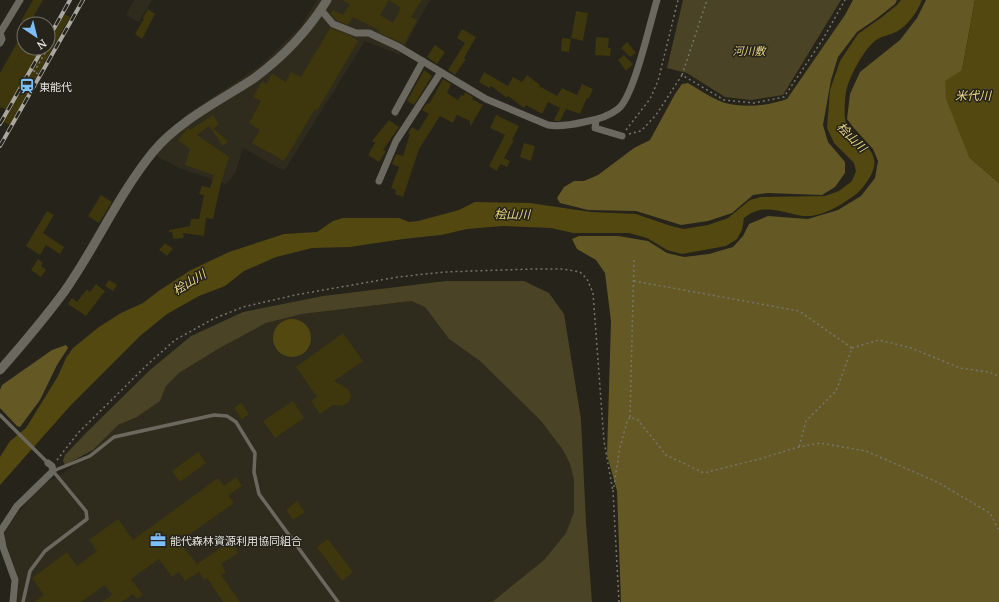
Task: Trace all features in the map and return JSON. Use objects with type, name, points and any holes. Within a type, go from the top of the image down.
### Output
[{"type":"street","points":[[0,43],[2,39],[0,33],[20,0]]},
{"type":"street","points":[[0,370],[64,292],[124,193],[153,152],[167,137],[254,78],[284,53],[301,36],[327,0]]},
{"type":"street","points":[[321,10],[334,24],[356,33],[369,33],[399,47],[486,99],[548,125],[558,127],[596,120],[606,117],[619,109],[625,101],[637,69],[657,0]]},
{"type":"street","points":[[395,112],[423,61]]},
{"type":"street","points":[[379,181],[396,141],[441,72]]},
{"type":"street","points":[[596,120],[595,128],[622,136]]},
{"type":"street","points":[[13,602],[15,580],[3,547],[0,531],[18,506],[51,467]]},
{"type":"lane","points":[[0,415],[51,467],[86,511],[87,519],[45,551],[30,571],[23,602]]},
{"type":"lane","points":[[51,467],[90,456],[114,437],[214,415],[227,416],[236,422],[255,453],[254,472],[259,494],[338,602]]},
{"type":"path","points":[[622,136],[650,99],[658,81],[678,0]]},
{"type":"path","points":[[622,136],[641,132],[656,115],[682,75],[707,0]]},
{"type":"path","points":[[682,75],[724,100],[754,103],[784,97],[823,39],[845,0]]},
{"type":"path","points":[[38,74],[33,71],[43,56]]},
{"type":"path","points":[[612,492],[626,422],[630,417],[634,259]]},
{"type":"path","points":[[51,467],[78,433],[147,364],[175,340],[213,319],[243,307],[295,295],[398,277],[444,272],[533,269],[580,272],[587,279],[593,293],[604,441],[612,492],[618,602]]},
{"type":"path","points":[[634,281],[799,311],[852,348]]},
{"type":"path","points":[[852,348],[879,340],[911,348],[960,368],[988,372],[999,376]]},
{"type":"path","points":[[799,447],[806,421],[836,392],[852,348]]},
{"type":"path","points":[[630,417],[638,420],[666,455],[704,473],[749,462],[799,447],[820,443],[866,451],[939,483],[990,513],[999,530]]},
{"type":"shaded area","points":[[134,0],[152,0],[139,22],[126,15]]},
{"type":"shaded area","points":[[317,0],[430,0],[400,55],[365,41],[284,171],[243,148],[235,174],[226,184],[179,168],[147,151],[187,114],[261,65],[301,26]]},
{"type":"shaded area","points":[[853,0],[897,0],[895,4],[857,32],[838,57],[831,80],[823,125],[828,142],[845,162],[845,173],[835,187],[822,195],[768,193],[753,195],[732,213],[708,221],[681,225],[636,211],[588,210],[560,203],[557,198],[564,187],[574,181],[584,181],[598,175],[634,148],[650,140],[682,84],[688,83],[716,99],[733,105],[756,106],[787,99],[845,15]]},
{"type":"shaded area","points":[[926,0],[975,0],[962,70],[969,157],[999,183],[999,602],[621,602],[617,491],[607,455],[611,321],[605,273],[596,260],[577,249],[572,239],[579,236],[618,236],[648,241],[667,253],[684,257],[709,254],[733,247],[743,236],[749,224],[768,216],[808,219],[838,210],[861,196],[875,178],[878,161],[873,149],[847,119],[850,94],[860,72],[900,40],[917,18]]},
{"type":"shaded area","points":[[410,301],[425,307],[449,339],[480,361],[541,421],[563,450],[570,464],[574,480],[574,512],[566,533],[544,560],[492,602],[17,602],[19,581],[5,540],[6,530],[17,514],[41,486],[65,472],[93,450],[118,425],[137,417],[160,401],[166,386],[179,373],[218,349],[266,323],[302,314]]},
{"type":"shaded area","points":[[66,345],[68,348],[57,365],[40,400],[20,427],[17,426],[0,408],[0,390],[2,385],[52,350]]},
{"type":"green space","name":"河川敷","points":[[683,0],[841,0],[783,95],[751,100],[725,97],[687,73],[667,68]]},
{"type":"green space","points":[[446,281],[524,281],[549,293],[564,314],[581,419],[592,602],[492,602],[544,560],[566,533],[574,512],[574,480],[570,464],[563,450],[541,421],[480,361],[449,339],[425,307],[411,301],[302,314],[266,323],[218,349],[179,373],[166,386],[160,401],[137,417],[118,425],[93,450],[65,465],[63,461],[65,455],[86,433],[150,370],[191,336],[243,312],[323,296]]},
{"type":"water","name":"桧山川","points":[[901,0],[922,0],[918,10],[904,26],[896,32],[878,39],[871,44],[850,79],[846,92],[846,122],[872,154],[874,168],[870,177],[860,191],[837,206],[811,216],[797,215],[768,209],[754,212],[744,218],[742,230],[737,239],[726,246],[682,254],[667,250],[647,238],[629,233],[573,233],[551,228],[503,226],[467,229],[441,235],[350,247],[312,248],[276,257],[244,271],[225,286],[199,296],[167,314],[140,336],[71,405],[0,485],[0,457],[10,441],[26,428],[58,376],[66,358],[73,348],[99,327],[121,313],[143,303],[191,270],[229,252],[284,234],[317,232],[333,221],[343,218],[399,218],[409,222],[418,221],[459,210],[475,202],[530,203],[591,212],[636,214],[684,229],[708,225],[728,218],[750,200],[761,197],[825,196],[839,191],[852,181],[856,171],[854,163],[834,143],[827,128],[830,90],[840,61],[858,34],[882,17]]},
{"type":"water","name":"米代川","points":[[975,0],[999,0],[999,183],[969,157],[946,99],[945,81],[962,70]]},
{"type":"water","points":[[288,319],[296,319],[306,324],[310,331],[310,345],[306,352],[296,357],[288,357],[278,352],[276,349],[273,342],[273,334],[278,324],[281,322]]},
{"type":"building","points":[[33,0],[43,0],[34,16],[24,16]]},
{"type":"building","points":[[342,0],[389,0],[422,0],[411,17],[417,20],[404,44],[378,32],[379,30],[353,17],[348,25],[336,20],[331,14],[333,10],[343,15],[350,4]],"holes":[[[389,0],[401,8],[393,23],[380,15]]]},
{"type":"building","points":[[148,9],[155,14],[142,39],[135,34]]},
{"type":"building","points":[[576,11],[588,13],[583,41],[571,38]]},
{"type":"building","points":[[64,14],[70,17],[56,42],[56,28]]},
{"type":"building","points":[[330,28],[349,35],[358,41],[317,111],[315,109],[284,161],[252,143],[260,130],[249,123],[261,101],[253,97],[262,81],[266,84],[272,74],[286,82],[291,72],[301,77]]},
{"type":"building","points":[[462,29],[476,37],[464,58],[466,59],[455,75],[448,70],[465,43],[457,38]]},
{"type":"building","points":[[596,37],[609,38],[608,48],[611,48],[610,56],[595,55]]},
{"type":"building","points":[[562,38],[571,39],[569,52],[561,51]]},
{"type":"building","points":[[627,42],[636,53],[630,57],[621,48]]},
{"type":"building","points":[[16,45],[16,56],[48,56],[10,125],[3,122],[9,111],[0,107],[0,73]]},
{"type":"building","points":[[435,45],[445,52],[437,64],[427,57]]},
{"type":"building","points":[[624,55],[633,64],[626,71],[618,60]]},
{"type":"building","points":[[424,70],[432,76],[414,105],[407,101]]},
{"type":"building","points":[[484,72],[508,86],[513,77],[522,82],[527,75],[540,85],[539,86],[557,96],[562,88],[577,95],[582,84],[593,89],[580,114],[566,109],[560,121],[555,121],[554,120],[560,108],[548,102],[542,114],[526,105],[524,108],[491,86],[489,88],[479,82]]},
{"type":"building","points":[[443,79],[451,84],[447,93],[458,100],[461,95],[464,96],[465,92],[473,97],[472,99],[483,105],[470,127],[470,121],[457,115],[453,123],[440,116],[419,149],[403,197],[395,194],[396,190],[391,188],[399,167],[392,164],[396,154],[403,156],[410,134],[408,133],[412,127],[418,131],[429,114],[422,110],[427,103],[429,104]]},
{"type":"building","points":[[213,115],[219,124],[212,130],[209,126],[197,135],[229,157],[221,183],[213,219],[206,218],[204,236],[183,233],[184,238],[173,239],[172,232],[169,232],[169,230],[190,226],[191,219],[199,219],[204,195],[199,194],[202,186],[210,188],[214,175],[185,165],[190,149],[178,140],[188,128],[190,130]]},
{"type":"building","points":[[496,115],[519,126],[512,140],[514,140],[504,158],[510,161],[507,167],[500,164],[497,171],[489,166],[505,135],[490,128]]},
{"type":"building","points":[[389,120],[399,127],[383,150],[386,151],[379,162],[368,155],[375,143],[372,141]]},
{"type":"building","points":[[214,129],[228,141],[223,146],[212,130]]},
{"type":"building","points":[[524,143],[535,146],[531,161],[520,157]]},
{"type":"building","points":[[101,195],[112,202],[99,223],[88,216]]},
{"type":"building","points":[[47,211],[54,215],[43,233],[64,247],[60,254],[46,245],[40,255],[26,246]]},
{"type":"building","points":[[165,243],[173,249],[167,256],[159,250]]},
{"type":"building","points":[[38,259],[43,263],[41,266],[46,270],[41,277],[31,270]]},
{"type":"building","points":[[109,280],[117,285],[113,291],[105,286]]},
{"type":"building","points":[[96,284],[105,291],[86,316],[68,304],[72,298],[77,302],[87,289],[90,292]]},
{"type":"building","points":[[343,333],[363,361],[334,381],[348,389],[351,395],[349,402],[343,406],[333,405],[320,414],[311,401],[317,397],[296,367]]},
{"type":"building","points":[[293,401],[304,418],[275,438],[263,421]]},
{"type":"building","points":[[241,403],[249,414],[242,419],[234,408]]},
{"type":"building","points":[[198,452],[206,463],[180,482],[172,471]]},
{"type":"building","name":"能代森林資源利用協同組合","points":[[236,477],[242,486],[228,495],[234,503],[179,542],[197,564],[231,541],[238,553],[221,564],[226,572],[221,575],[240,602],[223,602],[207,578],[204,580],[199,572],[185,581],[179,572],[172,577],[159,559],[131,579],[143,595],[137,599],[133,594],[122,602],[102,602],[112,595],[105,585],[81,602],[35,602],[44,595],[32,578],[67,552],[77,566],[97,551],[89,540],[118,519],[133,540],[218,478],[224,486]]},
{"type":"building","points":[[297,501],[305,512],[293,520],[286,510]]},
{"type":"building","points":[[328,539],[353,572],[342,581],[317,547]]},
{"type":"railway","points":[[56,25],[70,0]]},
{"type":"railway","points":[[0,146],[83,0]]},
{"type":"railway","points":[[0,124],[38,56]]},
{"type":"place","name":"東能代","points":[[27,86]]},
{"type":"place","name":"能代森林資源利用協同組合","points":[[158,540]]}]
